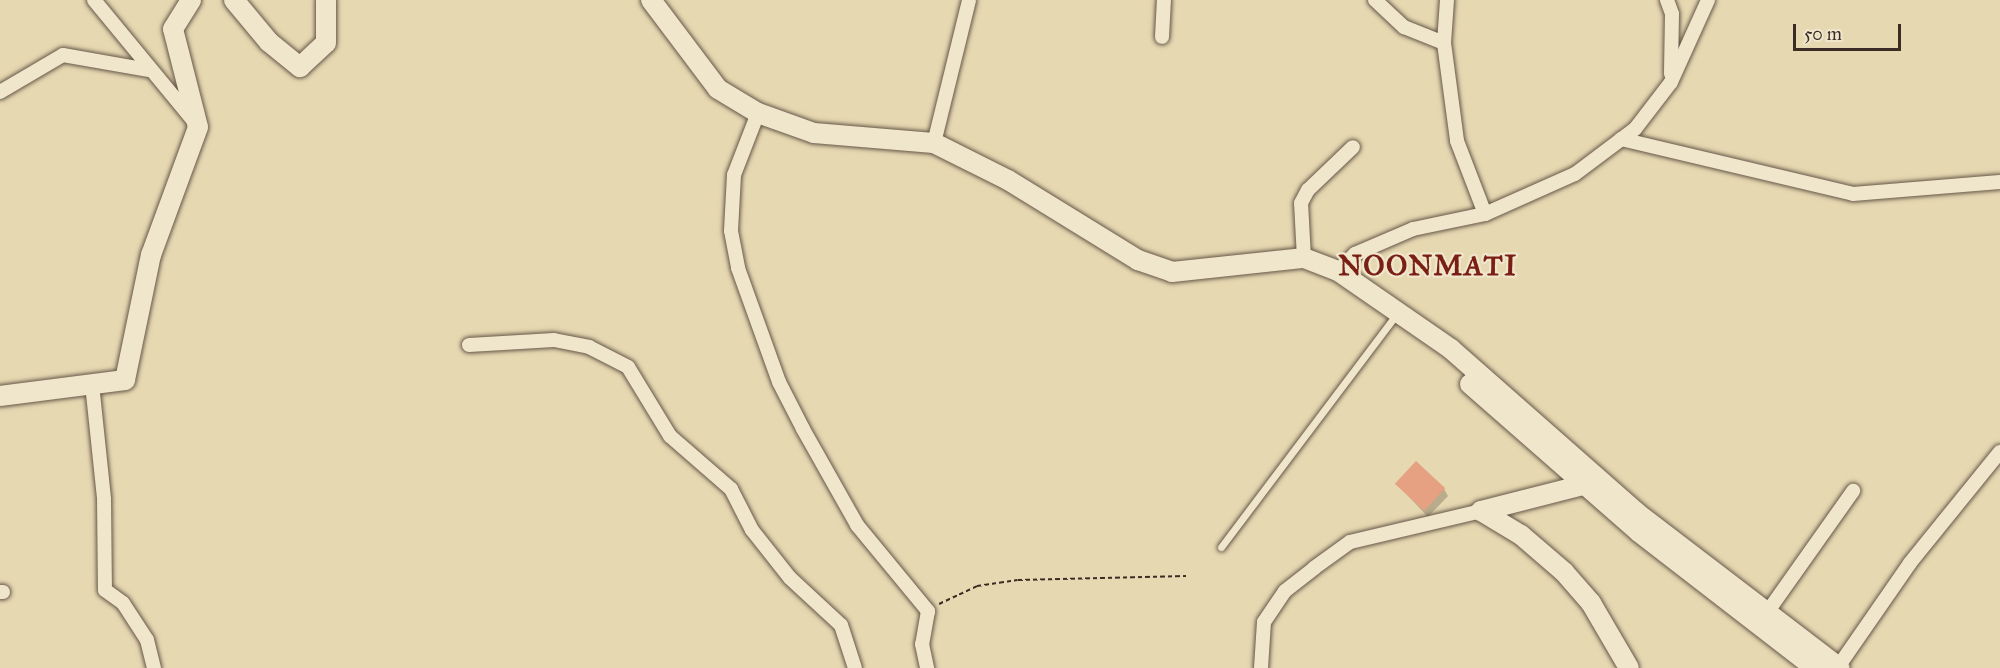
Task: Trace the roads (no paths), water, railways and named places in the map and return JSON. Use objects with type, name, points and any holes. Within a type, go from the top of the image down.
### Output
[{"type":"street","points":[[94,0],[114,18],[148,70],[198,127]]},
{"type":"street","points":[[0,396],[124,380],[130,369],[151,255],[198,127],[173,29],[191,0]]},
{"type":"street","points":[[234,0],[269,42],[300,67],[326,43],[326,0]]},
{"type":"street","points":[[934,143],[969,0]]},
{"type":"street","points":[[1162,37],[1164,0]]},
{"type":"street","points":[[1375,0],[1404,27],[1444,43]]},
{"type":"street","points":[[1447,0],[1444,43],[1457,141],[1485,214]]},
{"type":"street","points":[[1667,0],[1672,14],[1671,82]]},
{"type":"street","points":[[1338,271],[1355,254],[1413,229],[1485,214],[1575,174],[1621,139],[1671,82],[1708,0]]},
{"type":"street","points":[[655,2],[718,89],[758,114],[814,133],[934,143],[1008,180],[1138,260],[1172,272],[1304,258],[1338,271],[1396,315],[1451,350],[1702,575],[1804,660],[1839,667],[1910,563],[2000,452]]},
{"type":"street","points":[[0,92],[63,54],[148,70]]},
{"type":"street","points":[[758,114],[734,175],[731,231],[738,268],[779,382],[803,429],[857,525],[928,610],[922,644],[927,668]]},
{"type":"street","points":[[1621,139],[1853,194],[2000,182]]},
{"type":"street","points":[[1304,258],[1301,203],[1308,190],[1353,147]]},
{"type":"street","points":[[1421,331],[1437,354],[1583,485],[1702,575],[1766,614],[1804,660]]},
{"type":"street","points":[[469,345],[554,340],[589,347],[628,367],[670,436],[731,489],[752,530],[790,578],[841,626],[855,668]]},
{"type":"street","points":[[92,384],[104,499],[105,590],[123,603],[147,640],[154,668]]},
{"type":"street","points":[[1261,668],[1264,622],[1285,591],[1350,543],[1583,485]]},
{"type":"street","points":[[1766,614],[1852,491]]},
{"type":"street","points":[[1481,512],[1564,572],[1591,603],[1629,668]]},
{"type":"lane","points":[[1221,548],[1396,315]]},
{"type":"district","name":"NOONMATI","points":[[1428,266]]}]
